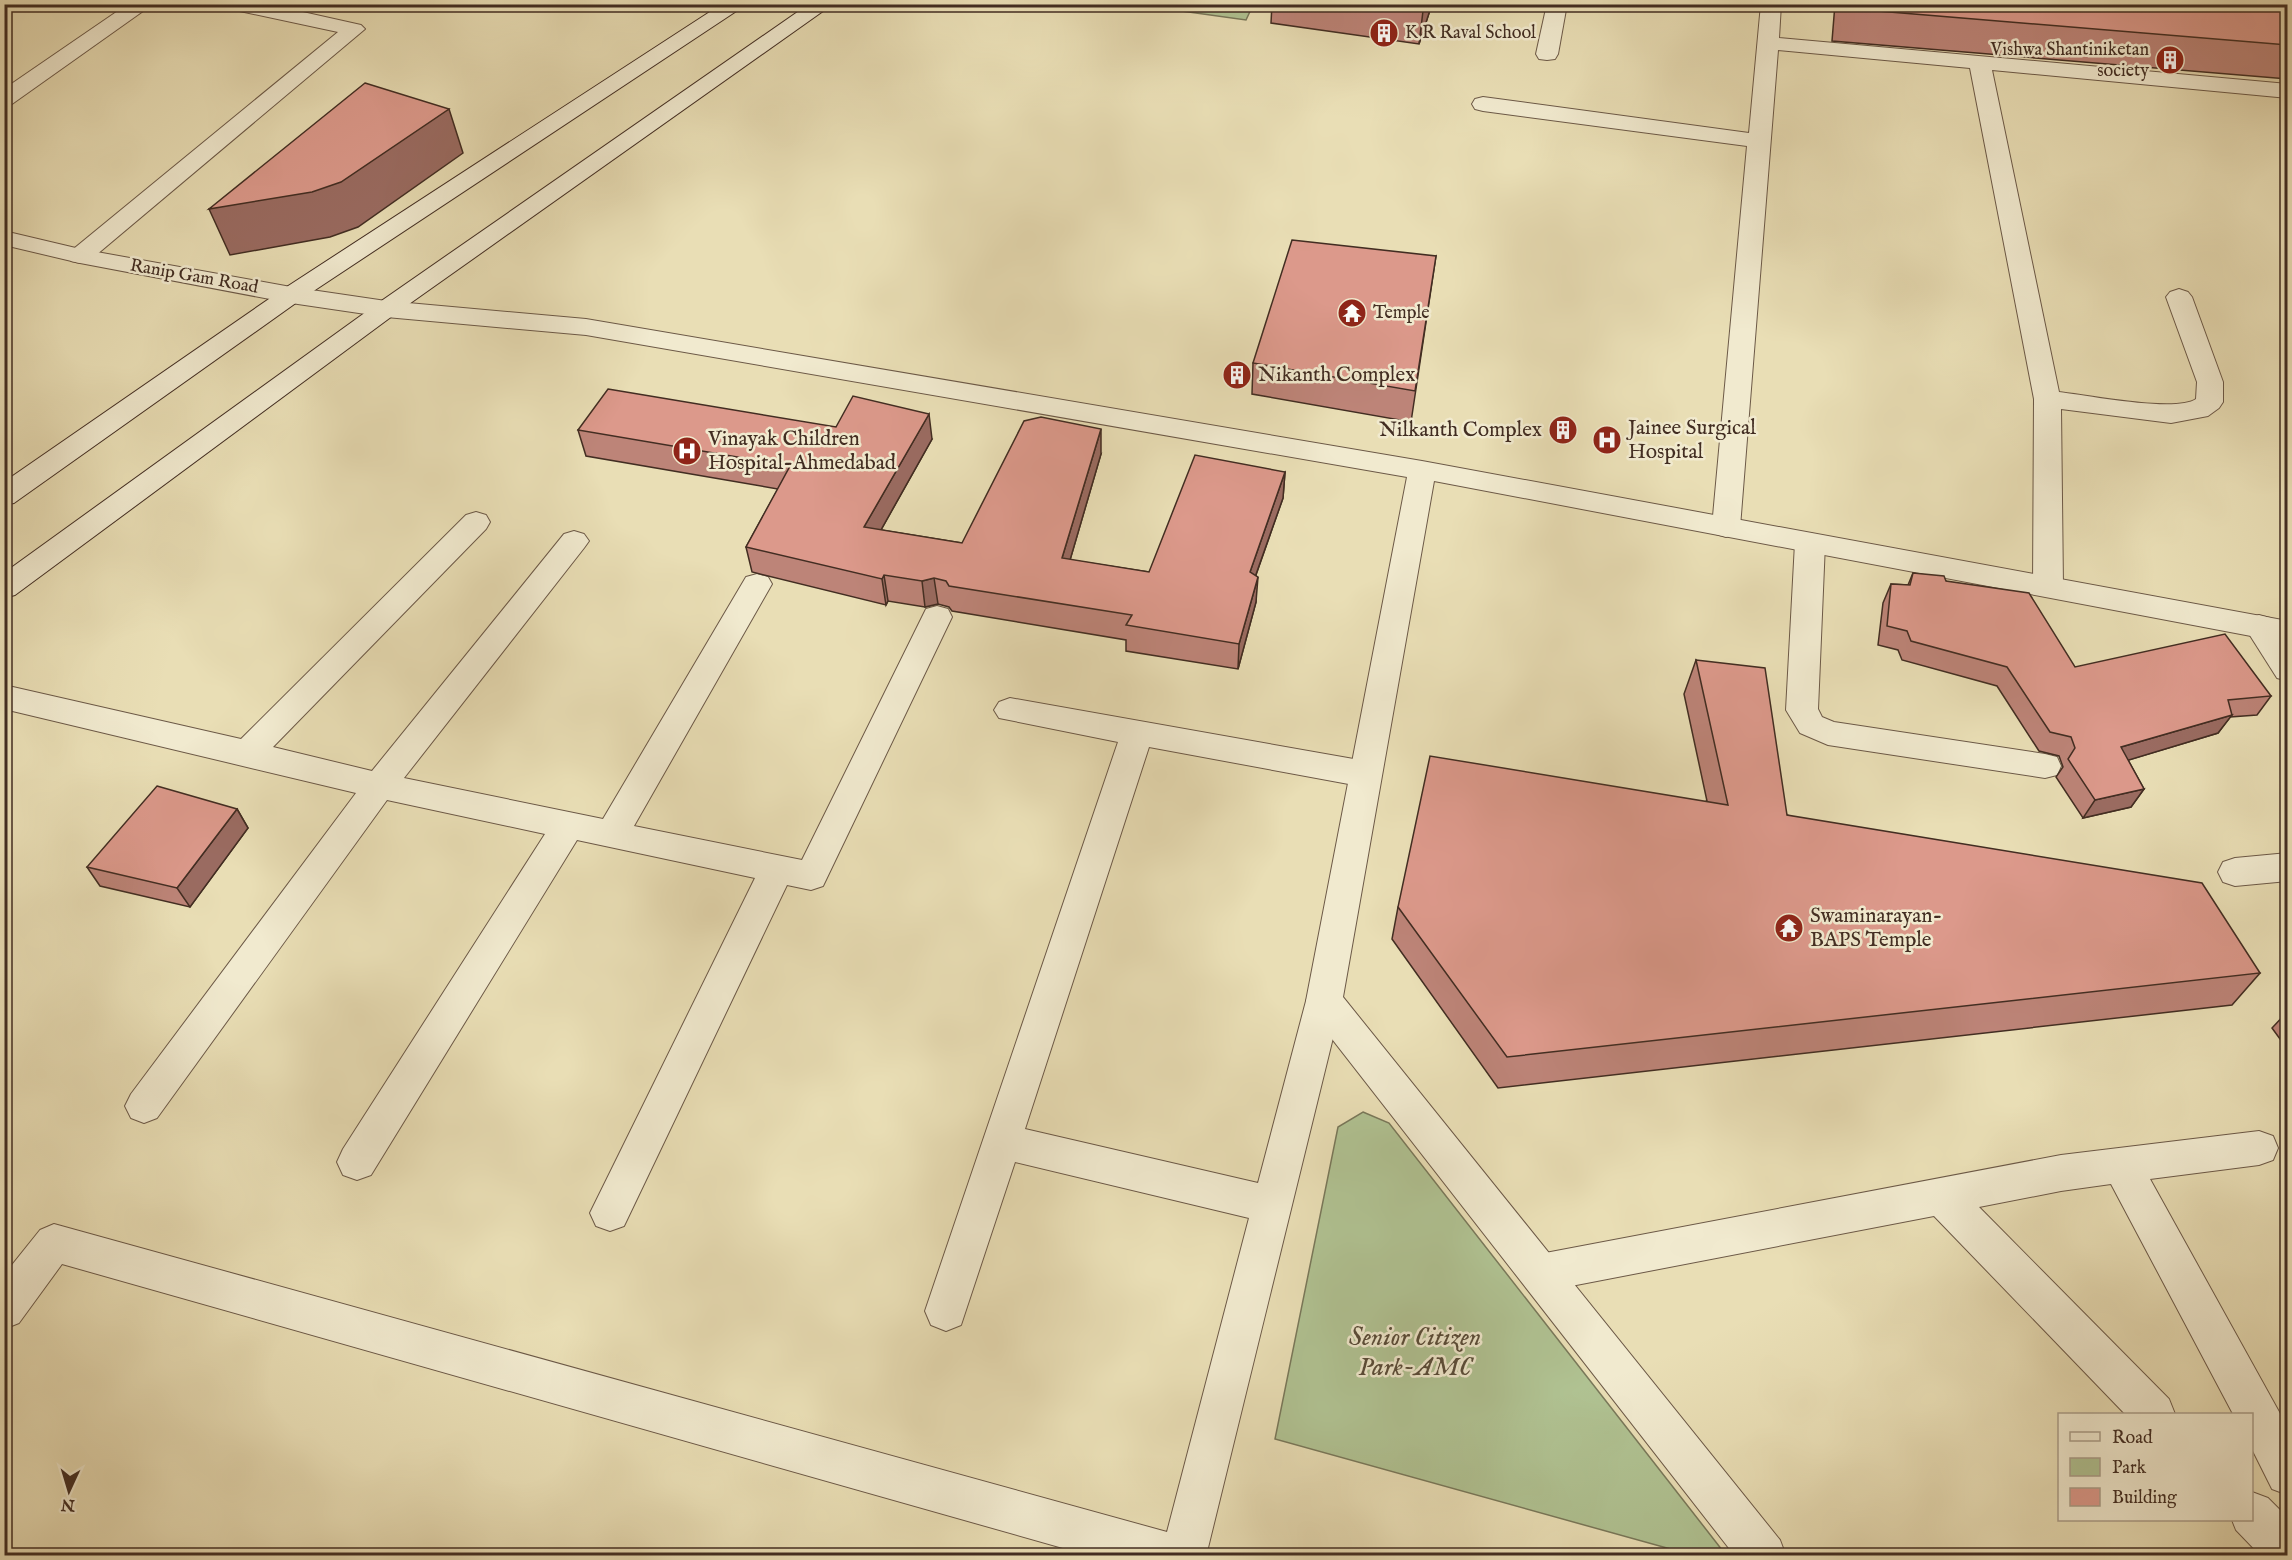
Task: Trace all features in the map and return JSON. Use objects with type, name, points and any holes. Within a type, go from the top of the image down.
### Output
[{"type":"street","points":[[4,99],[143,4]]},
{"type":"street","points":[[80,256],[354,28],[234,4]]},
{"type":"street","points":[[4,496],[291,295],[736,4]]},
{"type":"street","points":[[4,588],[386,309],[823,4]]},
{"type":"street","points":[[1546,54],[1557,4]]},
{"type":"street","points":[[1726,527],[1771,4]]},
{"type":"street","points":[[1768,43],[2288,91]]},
{"type":"street","points":[[1979,62],[2047,399],[2048,587]]},
{"type":"street","points":[[1483,104],[1760,141]]},
{"type":"street","name":"Ranip Gam Road","points":[[4,238],[80,256],[291,295],[386,309],[586,327],[1422,470],[2273,629]]},
{"type":"street","points":[[2047,399],[2171,414],[2199,410],[2209,402],[2210,382],[2179,297]]},
{"type":"street","points":[[1183,1556],[1323,1001],[1422,470]]},
{"type":"street","points":[[247,753],[476,522]]},
{"type":"street","points":[[144,1106],[379,786],[574,541]]},
{"type":"street","points":[[1810,543],[1802,710],[1811,725],[1828,733],[2045,766]]},
{"type":"street","points":[[611,836],[757,584]]},
{"type":"street","points":[[4,697],[379,786],[811,876],[937,617]]},
{"type":"street","points":[[2273,629],[2288,670]]},
{"type":"street","points":[[1010,711],[1365,774]]},
{"type":"street","points":[[946,1311],[1137,734]]},
{"type":"street","points":[[357,1162],[568,826]]},
{"type":"street","points":[[2235,872],[2288,867]]},
{"type":"street","points":[[610,1213],[777,869]]},
{"type":"street","points":[[1323,1001],[1764,1556]]},
{"type":"street","points":[[1002,1142],[1272,1205]]},
{"type":"street","points":[[1539,1273],[2061,1173],[2259,1148]]},
{"type":"street","points":[[2122,1166],[2288,1473]]},
{"type":"street","points":[[1942,1197],[2153,1413]]},
{"type":"street","points":[[4,1309],[54,1243],[1173,1556]]},
{"type":"street","points":[[2253,1515],[2288,1551]]},
{"type":"green space","points":[[1138,5],[1253,5],[1246,20]]},
{"type":"green space","name":"Senior Citizen Park-AMC","points":[[1363,1112],[1389,1123],[1726,1555],[1692,1555],[1275,1439],[1338,1127]]},
{"type":"building","points":[[1375,4],[1426,4],[1423,11]]},
{"type":"building","points":[[1842,4],[2288,4],[2288,45],[1842,8]]},
{"type":"building","points":[[365,83],[449,109],[341,182],[312,192],[209,209]]},
{"type":"building","points":[[1292,240],[1436,256],[1415,391],[1253,363]]},
{"type":"building","points":[[608,389],[836,427],[853,396],[929,414],[864,527],[962,543],[1024,421],[1041,417],[1101,429],[1062,558],[1149,572],[1195,455],[1285,472],[1250,572],[1258,577],[1239,644],[1126,625],[1132,615],[949,586],[946,581],[934,578],[922,581],[884,575],[882,579],[746,547],[790,466],[578,430]]},
{"type":"building","points":[[1913,573],[1944,576],[1946,581],[2029,593],[2075,667],[2225,634],[2271,696],[2228,700],[2232,715],[2121,747],[2144,789],[2095,800],[2068,759],[2075,748],[2071,737],[2050,732],[2007,667],[1911,641],[1907,631],[1887,626],[1891,584],[1910,585]]},
{"type":"building","name":"Swaminarayan- BAPS Temple","points":[[1696,660],[1765,668],[1787,815],[2202,883],[2260,973],[1507,1057],[1398,907],[1430,756],[1728,805]]},
{"type":"building","points":[[157,786],[237,809],[177,888],[87,867]]},
{"type":"place","name":"K R Raval School","points":[[1384,33]]},
{"type":"place","name":"Vishwa Shantiniketan society","points":[[2170,60]]},
{"type":"place","name":"Temple","points":[[1352,313]]},
{"type":"place","name":"Nikanth Complex","points":[[1237,375]]},
{"type":"place","name":"Nilkanth Complex","points":[[1563,430]]},
{"type":"place","name":"Jainee Surgical Hospital","points":[[1607,440]]},
{"type":"place","name":"Vinayak Children Hospital-Ahmedabad","points":[[687,451]]},
{"type":"place","name":"Swaminarayan- BAPS Temple","points":[[1789,928]]}]
